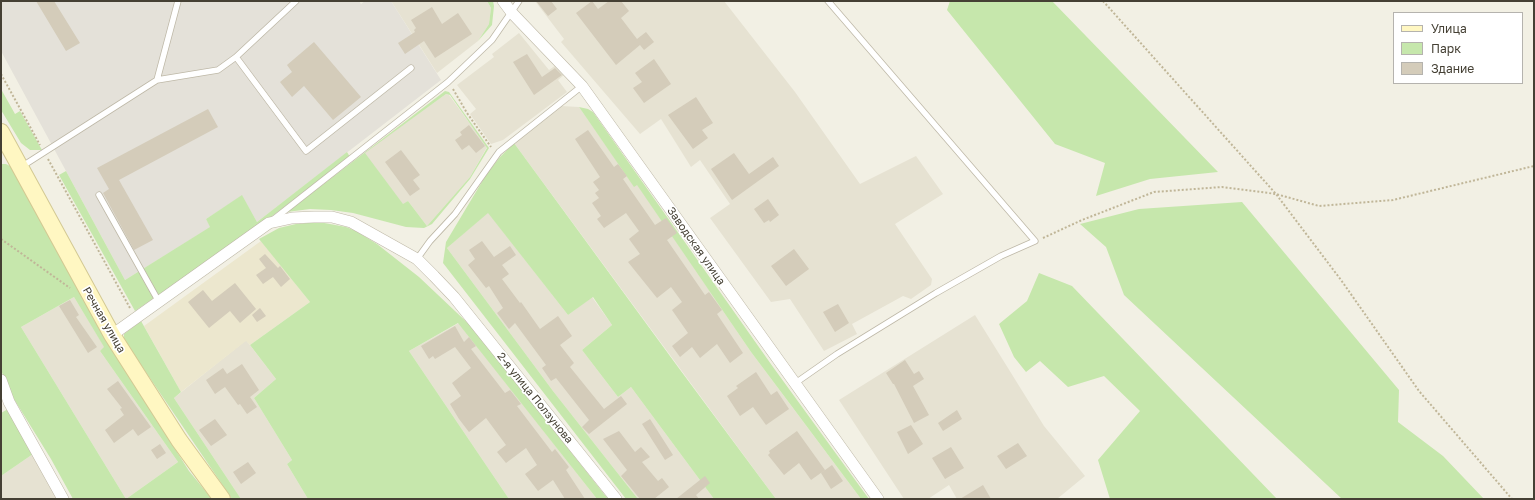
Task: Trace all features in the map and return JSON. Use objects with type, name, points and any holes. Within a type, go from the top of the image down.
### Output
[{"type":"street","name":"Заводская улица","points":[[503,1],[512,13],[582,86],[794,384],[878,499]]},
{"type":"street","name":"Речная улица","points":[[1,132],[5,150],[21,168],[112,335],[179,440],[222,499]]},
{"type":"street","name":"2-я улица Ползунова","points":[[269,223],[292,218],[332,217],[351,222],[417,259],[454,297],[616,499]]},
{"type":"street","points":[[112,335],[269,223]]},
{"type":"street","points":[[1,380],[9,402],[63,499]]},
{"type":"lane","points":[[157,80],[178,1]]},
{"type":"lane","points":[[21,168],[157,80],[218,70],[236,57],[296,1]]},
{"type":"lane","points":[[269,223],[448,82],[492,40],[519,1]]},
{"type":"lane","points":[[794,384],[837,354],[936,293],[1001,256],[1035,241],[828,1]]},
{"type":"lane","points":[[236,57],[306,151],[411,68]]},
{"type":"lane","points":[[417,259],[430,241],[455,214],[497,155],[582,86]]},
{"type":"lane","points":[[99,195],[159,302]]},
{"type":"path","points":[[1103,1],[1276,194],[1341,280],[1419,391],[1512,499]]},
{"type":"path","points":[[1,74],[136,318]]},
{"type":"path","points":[[448,82],[467,113],[497,155]]},
{"type":"path","points":[[1035,241],[1082,220],[1154,192],[1222,187],[1276,194],[1319,206],[1393,200],[1534,166]]},
{"type":"path","points":[[1,239],[72,290],[84,284]]},
{"type":"shaded area","points":[[1,1],[359,1],[361,4],[365,1],[391,1],[441,80],[257,222],[242,196],[206,219],[211,227],[125,280],[1,51]]},
{"type":"shaded area","points":[[391,1],[487,1],[491,8],[489,24],[478,41],[437,73]]},
{"type":"shaded area","points":[[535,1],[724,1],[795,92],[860,184],[916,156],[943,194],[895,224],[932,279],[931,285],[911,299],[903,296],[852,324],[857,334],[824,351],[790,299],[771,302],[710,218],[730,204],[700,160],[691,167],[661,119],[640,134],[561,42],[564,39]]},
{"type":"shaded area","points":[[519,33],[549,70],[556,65],[564,75],[558,80],[567,92],[503,140],[491,144],[470,114],[476,109],[457,85],[494,57],[492,54]]},
{"type":"shaded area","points":[[446,94],[449,95],[487,147],[470,177],[427,226],[408,201],[403,205],[364,153]]},
{"type":"shaded area","points":[[561,106],[579,107],[634,186],[637,184],[751,352],[861,499],[776,499],[514,143]]},
{"type":"shaded area","points":[[488,212],[568,315],[592,297],[612,325],[582,350],[618,397],[631,387],[714,499],[638,499],[553,391],[447,248]]},
{"type":"shaded area","points":[[261,241],[310,302],[250,345],[246,341],[181,392],[144,326]]},
{"type":"shaded area","points":[[74,297],[105,348],[100,351],[178,462],[126,499],[21,327]]},
{"type":"shaded area","points":[[975,315],[1044,426],[1085,476],[1057,499],[957,499],[949,485],[928,499],[904,499],[839,400]]},
{"type":"shaded area","points":[[459,323],[597,499],[509,499],[409,351]]},
{"type":"shaded area","points":[[246,340],[276,379],[254,398],[292,460],[287,464],[308,499],[241,499],[174,398]]},
{"type":"shaded area","points":[[33,454],[58,499],[1,499],[1,476]]},
{"type":"green space","points":[[487,1],[493,1],[494,6],[492,25],[478,41],[489,24],[491,8]]},
{"type":"green space","points":[[950,1],[1052,1],[1218,172],[1150,179],[1096,196],[1105,163],[1055,144],[947,10]]},
{"type":"green space","points":[[1,89],[15,114],[20,111],[42,150],[30,150],[21,143],[1,110]]},
{"type":"green space","points":[[445,91],[449,92],[489,148],[470,179],[432,224],[424,228],[406,227],[353,213],[331,210],[310,209],[287,212]],"holes":[[[446,94],[450,95],[487,148],[470,177],[427,226],[408,201],[403,204],[365,153]]]},
{"type":"green space","points":[[579,107],[593,112],[773,367],[869,499],[861,499],[751,352],[637,185],[634,187]]},
{"type":"green space","points":[[514,143],[776,499],[714,499],[631,387],[618,397],[582,350],[612,325],[593,297],[568,315],[488,213],[447,248],[553,391],[638,499],[626,499],[443,263],[446,242],[486,175],[500,157]]},
{"type":"green space","points":[[347,152],[350,157],[259,226],[135,311],[59,175],[66,171],[125,280],[210,227],[206,219],[242,195],[257,222]]},
{"type":"green space","points":[[1,164],[6,164],[14,168],[99,329],[189,471],[212,499],[126,499],[73,499],[51,459],[9,391],[1,370]],"holes":[[[74,297],[104,347],[100,351],[178,462],[126,499],[21,327]]]},
{"type":"green space","points":[[1242,202],[1399,390],[1398,422],[1443,456],[1484,499],[1342,499],[1124,295],[1106,247],[1080,224],[1139,209]]},
{"type":"green space","points":[[319,222],[346,227],[356,231],[377,244],[419,277],[473,328],[608,499],[597,499],[458,323],[409,351],[509,499],[308,499],[287,464],[292,460],[254,398],[276,379],[250,345],[310,302],[259,239],[279,228],[296,224]]},
{"type":"green space","points":[[1039,273],[1072,286],[1277,499],[1110,499],[1098,460],[1140,411],[1104,376],[1068,387],[1040,361],[1026,372],[1014,357],[999,324],[1027,301]]},
{"type":"green space","points":[[141,321],[181,392],[174,398],[241,499],[232,499],[124,340],[124,334]]},
{"type":"green space","points":[[8,409],[33,454],[1,476],[1,413]]},
{"type":"building","points":[[36,1],[54,1],[80,43],[66,51]]},
{"type":"building","points":[[536,1],[551,1],[557,9],[548,16]]},
{"type":"building","points":[[592,1],[598,9],[609,1],[621,1],[629,11],[621,18],[637,39],[646,32],[654,42],[644,50],[640,45],[616,65],[576,13]]},
{"type":"building","points":[[432,7],[442,24],[458,13],[472,34],[435,58],[424,41],[405,54],[398,43],[415,32],[414,30],[416,28],[411,20]]},
{"type":"building","points":[[314,42],[361,97],[333,120],[304,86],[292,97],[280,82],[292,72],[287,65]]},
{"type":"building","points":[[527,54],[542,77],[555,68],[562,75],[534,95],[513,62]]},
{"type":"building","points":[[654,59],[671,84],[644,103],[633,88],[642,82],[635,73]]},
{"type":"building","points":[[696,97],[713,123],[702,130],[708,138],[693,149],[668,115]]},
{"type":"building","points":[[208,109],[218,127],[119,180],[153,240],[134,250],[103,193],[109,189],[97,168]]},
{"type":"building","points":[[469,125],[485,146],[476,153],[469,145],[462,150],[455,140],[462,135],[460,132]]},
{"type":"building","points":[[588,130],[614,167],[618,164],[627,176],[623,179],[655,225],[666,218],[677,233],[667,240],[705,295],[709,292],[722,310],[717,314],[743,353],[730,363],[717,344],[700,358],[692,347],[680,357],[672,346],[688,333],[672,310],[682,302],[671,287],[657,298],[628,262],[640,254],[629,239],[639,231],[626,213],[604,228],[597,219],[601,216],[592,203],[599,198],[595,193],[599,190],[593,182],[600,177],[575,139]]},
{"type":"building","points":[[401,150],[420,175],[413,180],[420,189],[410,196],[385,162]]},
{"type":"building","points":[[734,153],[749,174],[773,157],[779,166],[732,200],[711,169]]},
{"type":"building","points":[[768,199],[779,215],[770,222],[769,220],[764,223],[754,209]]},
{"type":"building","points":[[482,241],[494,257],[510,246],[516,255],[502,265],[509,274],[502,279],[520,303],[521,302],[540,329],[558,316],[572,336],[560,345],[574,363],[570,367],[604,409],[621,396],[627,404],[589,434],[582,427],[589,420],[556,378],[551,381],[542,368],[546,365],[515,323],[509,329],[497,313],[503,308],[489,286],[486,288],[468,265],[475,259],[469,250]]},
{"type":"building","points":[[794,249],[809,269],[786,286],[771,266]]},
{"type":"building","points":[[265,254],[278,268],[280,266],[290,279],[281,287],[273,277],[263,284],[256,275],[266,268],[259,259]]},
{"type":"building","points":[[235,283],[256,309],[240,323],[230,311],[209,328],[188,302],[203,290],[212,301]]},
{"type":"building","points":[[70,300],[79,315],[76,317],[97,347],[88,353],[59,306]]},
{"type":"building","points":[[838,304],[849,323],[835,332],[823,312]]},
{"type":"building","points":[[260,308],[266,316],[257,322],[252,315]]},
{"type":"building","points":[[455,326],[464,342],[469,337],[476,346],[471,349],[505,393],[510,390],[521,404],[517,406],[552,452],[555,449],[569,467],[566,470],[585,499],[565,499],[553,480],[538,491],[525,474],[537,465],[526,448],[506,463],[497,452],[506,445],[486,418],[469,432],[459,419],[450,404],[461,396],[452,383],[471,368],[455,347],[435,359],[433,356],[429,359],[421,346]]},
{"type":"building","points":[[905,360],[914,374],[919,371],[924,379],[913,386],[929,415],[914,423],[894,384],[886,373]]},
{"type":"building","points":[[242,364],[259,390],[250,397],[257,407],[247,414],[240,404],[238,405],[225,387],[215,394],[206,380],[223,368],[227,374]]},
{"type":"building","points":[[756,372],[771,395],[777,391],[789,409],[766,425],[753,407],[740,416],[727,396],[738,388],[736,386]]},
{"type":"building","points":[[118,381],[151,427],[138,436],[133,429],[114,443],[105,430],[124,415],[120,409],[122,408],[107,389]]},
{"type":"building","points":[[957,410],[962,419],[943,431],[938,423]]},
{"type":"building","points":[[215,419],[227,435],[211,446],[199,430]]},
{"type":"building","points":[[650,419],[673,455],[665,460],[642,424]]},
{"type":"building","points":[[911,425],[923,444],[908,454],[897,432]]},
{"type":"building","points":[[619,431],[635,452],[641,447],[650,457],[642,462],[658,481],[662,478],[669,487],[654,499],[640,499],[621,476],[627,470],[603,439]]},
{"type":"building","points":[[797,431],[825,470],[811,480],[799,463],[784,475],[768,455],[770,453],[769,451]]},
{"type":"building","points":[[1018,443],[1027,456],[1006,469],[997,456]]},
{"type":"building","points":[[160,444],[166,453],[157,459],[151,450]]},
{"type":"building","points":[[951,447],[964,468],[945,479],[932,458]]},
{"type":"building","points":[[248,462],[256,473],[241,484],[233,472]]},
{"type":"building","points":[[832,465],[843,481],[831,489],[821,473]]},
{"type":"building","points":[[705,476],[710,483],[696,495],[699,499],[676,499]]},
{"type":"building","points":[[983,485],[991,499],[960,499]]}]
